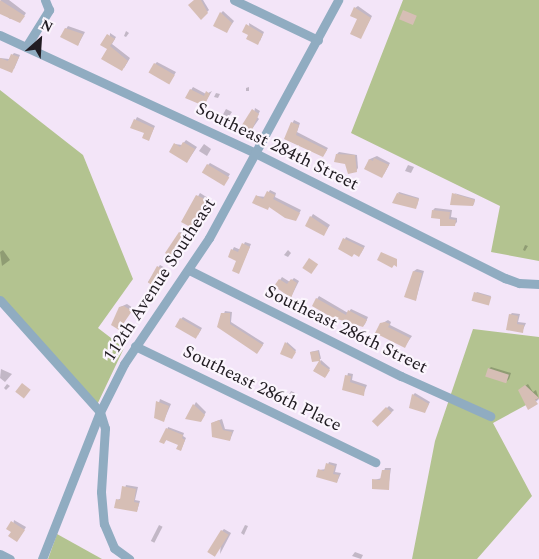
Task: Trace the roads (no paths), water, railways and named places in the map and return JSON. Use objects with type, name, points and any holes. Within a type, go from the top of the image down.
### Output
[{"type":"street","points":[[26,47],[49,10],[45,0]]},
{"type":"street","points":[[234,0],[318,40]]},
{"type":"street","name":"112th Avenue Southeast","points":[[42,559],[100,412],[135,346],[189,270],[256,153],[338,0]]},
{"type":"street","name":"Southeast 284th Street","points":[[0,35],[256,153],[505,278],[519,284],[539,284]]},
{"type":"street","name":"Southeast 286th Street","points":[[189,270],[401,376],[490,416]]},
{"type":"street","points":[[0,300],[100,412],[105,428],[101,492],[104,524],[114,548],[129,559]]},
{"type":"street","name":"Southeast 286th Place","points":[[135,346],[375,462]]},
{"type":"street","points":[[0,554],[10,559]]}]
